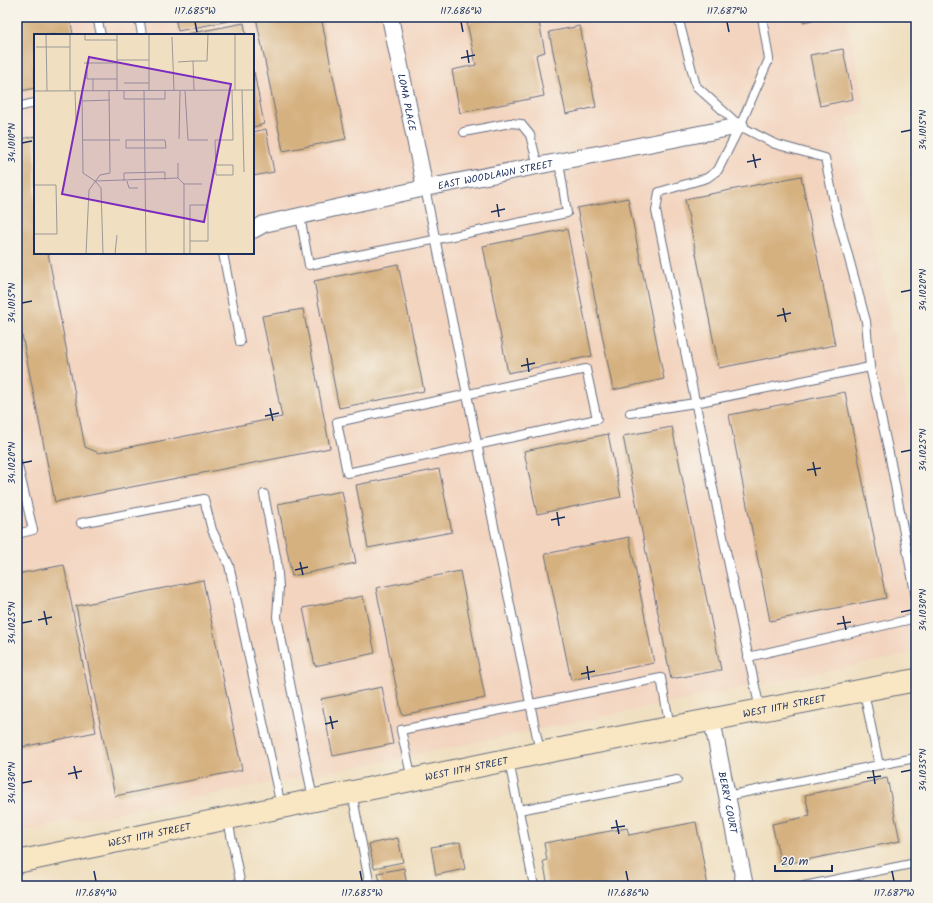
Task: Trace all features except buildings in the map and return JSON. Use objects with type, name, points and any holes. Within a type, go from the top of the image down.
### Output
[{"type":"street","name":"LOMA PLACE","points":[[390,17],[425,188]]},
{"type":"street","name":"EAST WOODLAWN STREET","points":[[254,229],[264,224],[425,188],[740,126]]},
{"type":"street","name":"WEST 11TH STREET","points":[[17,862],[540,753],[863,689],[916,680]]},
{"type":"street","name":"BERRY COURT","points":[[712,720],[745,886]]},
{"type":"lane","points":[[97,17],[101,34]]},
{"type":"lane","points":[[139,17],[142,34]]},
{"type":"lane","points":[[678,17],[696,86],[740,126],[775,144],[824,158],[836,212],[866,321],[870,367],[890,458],[916,598]]},
{"type":"lane","points":[[760,710],[695,403],[682,329],[656,211],[659,192],[707,178],[718,170],[740,126],[770,59],[762,17]]},
{"type":"lane","points":[[17,107],[34,103]]},
{"type":"lane","points":[[464,132],[510,123],[521,124],[530,135],[538,166]]},
{"type":"lane","points":[[300,216],[309,265],[567,213],[559,162]]},
{"type":"lane","points":[[425,188],[540,753]]},
{"type":"lane","points":[[223,254],[240,342]]},
{"type":"lane","points":[[630,413],[695,403],[870,367]]},
{"type":"lane","points":[[586,369],[597,419],[477,446],[347,473],[337,422],[586,369]]},
{"type":"lane","points":[[17,462],[33,530],[17,534]]},
{"type":"lane","points":[[264,494],[277,562],[279,587],[277,617],[313,800]]},
{"type":"lane","points":[[81,524],[204,498],[212,530],[229,565],[281,807]]},
{"type":"lane","points":[[748,657],[916,618]]},
{"type":"lane","points":[[412,780],[401,730],[661,678],[670,727]]},
{"type":"lane","points":[[863,689],[879,765]]},
{"type":"lane","points":[[727,796],[914,758],[916,765]]},
{"type":"lane","points":[[509,760],[534,886]]},
{"type":"lane","points":[[519,810],[677,780]]},
{"type":"lane","points":[[352,792],[370,886]]},
{"type":"lane","points":[[228,819],[241,886]]},
{"type":"lane","points":[[804,886],[916,864]]},
{"type":"shaded area","points":[[17,17],[847,17],[866,113],[848,117],[916,443],[916,653],[380,762],[17,832]]}]
